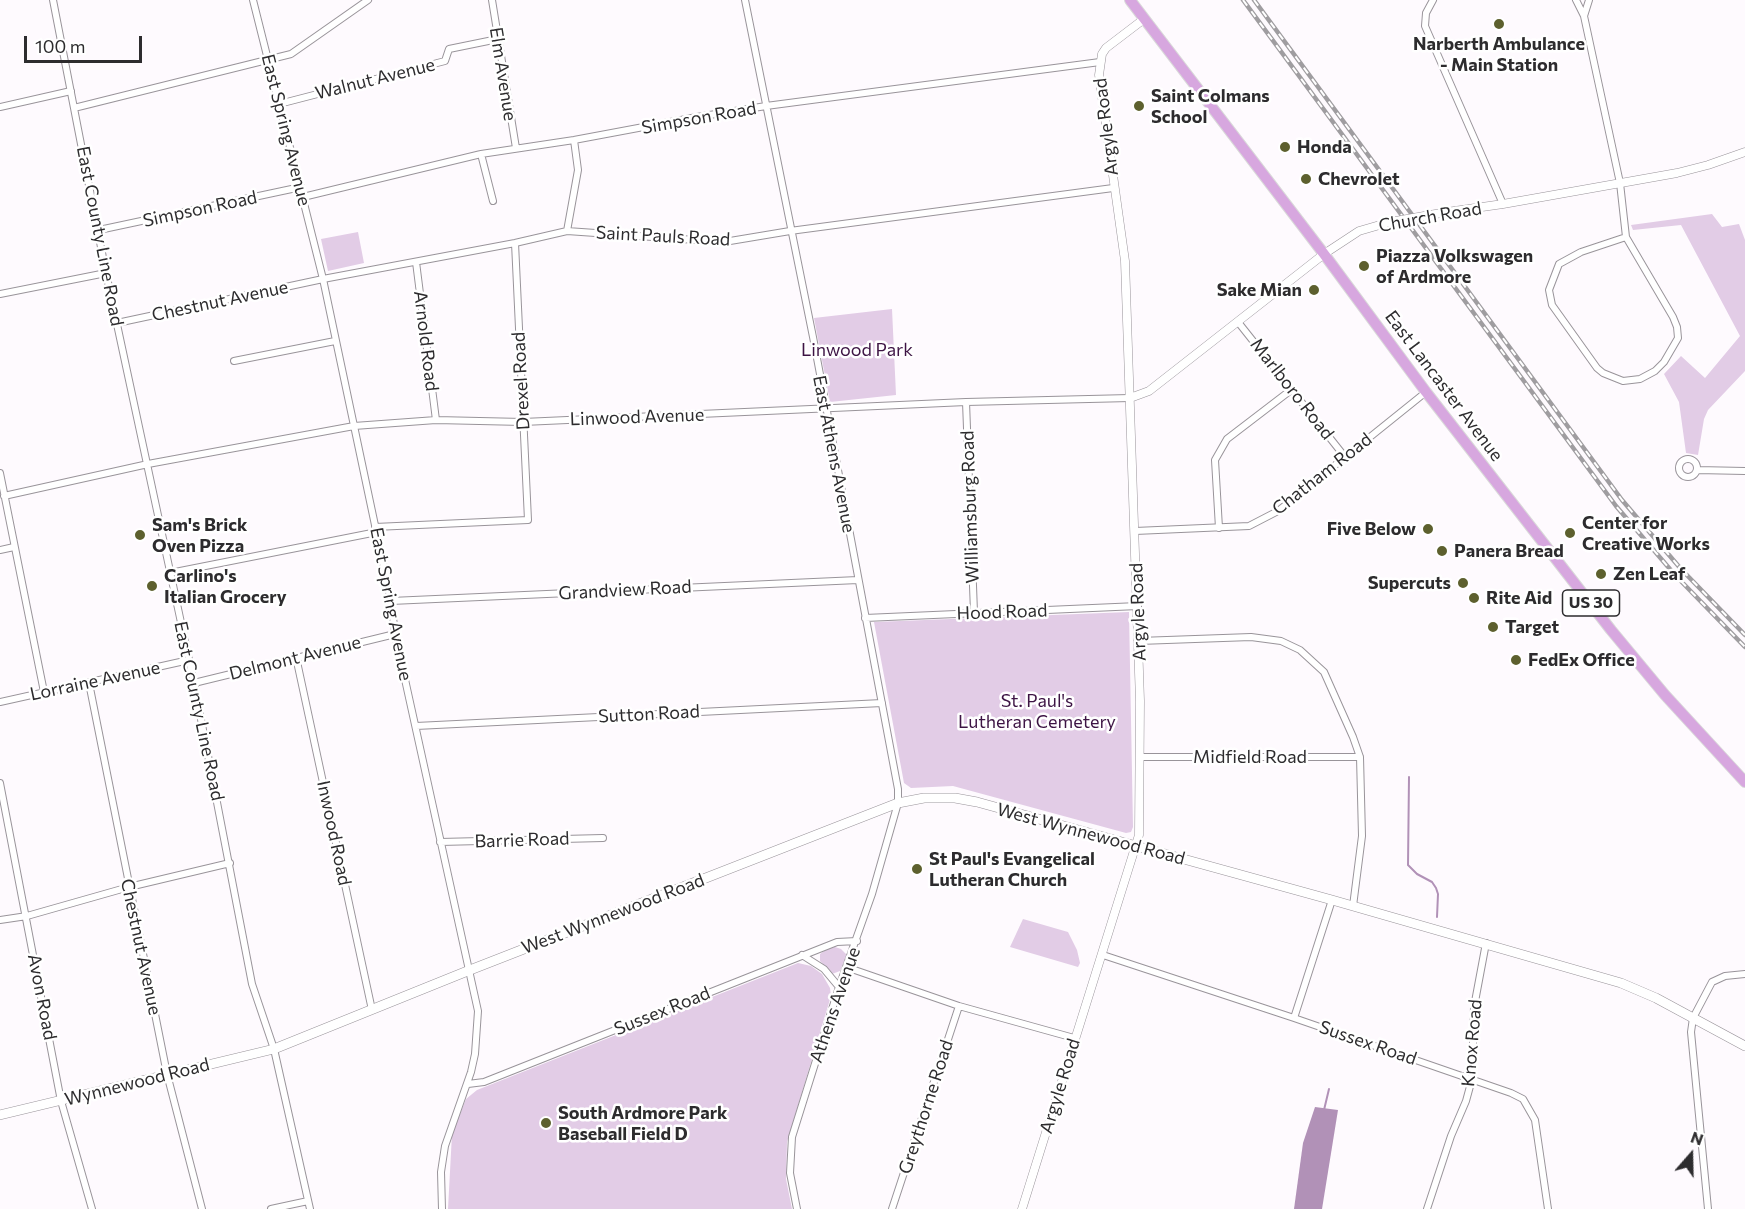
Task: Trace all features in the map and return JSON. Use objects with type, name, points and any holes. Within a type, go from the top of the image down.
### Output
[{"type":"highway","name":"East Lancaster Avenue","points":[[1130,0],[1426,392],[1611,630],[1665,695],[1745,782]]},
{"type":"main road","name":"West Wynnewood Road","points":[[274,1048],[470,969],[898,803],[924,798],[955,798],[1332,900],[1621,983],[1638,989],[1745,1046]]},
{"type":"main road","name":"Wynnewood Road","points":[[0,1115],[274,1048]]},
{"type":"street","name":"East County Line Road","points":[[53,0],[106,273],[194,683],[252,984],[274,1048],[310,1209]]},
{"type":"street","name":"East Spring Avenue","points":[[253,0],[323,279],[391,601],[395,634],[478,1011],[475,1054],[468,1084],[454,1116],[445,1146],[441,1172],[442,1209]]},
{"type":"street","points":[[74,108],[291,54],[368,0]]},
{"type":"street","name":"Elm Avenue","points":[[492,0],[516,148]]},
{"type":"street","name":"East Athens Avenue","points":[[745,0],[813,336],[898,789],[898,803]]},
{"type":"street","points":[[1433,0],[1426,13],[1425,26],[1503,204]]},
{"type":"street","points":[[1576,0],[1584,16],[1620,183],[1626,237],[1677,327],[1678,338],[1664,362],[1640,379],[1623,381],[1597,368],[1552,305],[1549,290],[1558,264],[1581,252],[1626,237]]},
{"type":"street","points":[[1584,16],[1590,0]]},
{"type":"street","name":"Argyle Road","points":[[1023,1209],[1074,1038],[1103,955],[1139,836],[1139,641],[1125,261],[1099,75],[1100,62],[1106,48],[1144,19]]},
{"type":"street","name":"Walnut Avenue","points":[[279,104],[446,61],[449,49],[498,39]]},
{"type":"street","name":"Simpson Road","points":[[303,197],[481,154],[516,148],[766,106],[1100,62]]},
{"type":"street","points":[[0,107],[71,92]]},
{"type":"street","points":[[567,231],[578,170],[574,140]]},
{"type":"street","name":"Church Road","points":[[1130,398],[1149,391],[1324,254],[1359,231],[1390,222],[1677,173],[1716,163],[1745,152]]},
{"type":"street","points":[[481,154],[493,201]]},
{"type":"street","name":"Simpson Road","points":[[99,230],[301,187]]},
{"type":"street","name":"Saint Pauls Road","points":[[323,279],[567,231],[724,242],[790,231],[1113,188]]},
{"type":"street","name":"Drexel Road","points":[[376,530],[528,520],[515,243]]},
{"type":"street","name":"Arnold Road","points":[[416,262],[436,420]]},
{"type":"street","points":[[0,294],[106,273]]},
{"type":"street","name":"Chestnut Avenue","points":[[117,323],[323,279]]},
{"type":"street","name":"Marlboro Road","points":[[1238,322],[1346,457]]},
{"type":"street","points":[[234,361],[335,341]]},
{"type":"street","points":[[1219,528],[1215,460],[1227,439],[1291,390]]},
{"type":"street","name":"Chatham Road","points":[[1135,531],[1249,526],[1278,511],[1426,392]]},
{"type":"street","name":"Linwood Avenue","points":[[4,496],[148,464],[354,426],[436,420],[523,422],[966,402],[1130,398]]},
{"type":"street","name":"Williamsburg Road","points":[[966,402],[974,612]]},
{"type":"street","points":[[1697,470],[1745,471]]},
{"type":"street","points":[[0,473],[44,692]]},
{"type":"street","points":[[170,573],[376,530]]},
{"type":"street","points":[[0,550],[14,547]]},
{"type":"street","name":"Grandview Road","points":[[391,601],[858,580]]},
{"type":"street","name":"Hood Road","points":[[866,618],[1138,606]]},
{"type":"street","name":"Delmont Avenue","points":[[194,683],[395,634]]},
{"type":"street","points":[[1139,641],[1251,637],[1281,641],[1300,650],[1324,672],[1331,683],[1360,757],[1362,836],[1353,906]]},
{"type":"street","name":"Inwood Road","points":[[296,657],[372,1010]]},
{"type":"street","name":"Lorraine Avenue","points":[[0,702],[189,660]]},
{"type":"street","name":"Chestnut Avenue","points":[[89,683],[167,1074],[202,1209]]},
{"type":"street","name":"Sutton Road","points":[[416,726],[882,703]]},
{"type":"street","name":"Midfield Road","points":[[1140,757],[1360,757]]},
{"type":"street","name":"Avon Road","points":[[0,783],[61,1101],[92,1209]]},
{"type":"street","name":"Athens Avenue","points":[[797,1209],[790,1173],[792,1137],[839,987],[857,941],[898,803]]},
{"type":"street","name":"Barrie Road","points":[[440,842],[603,838]]},
{"type":"street","points":[[0,920],[27,916],[129,887],[230,863]]},
{"type":"street","points":[[1294,1018],[1332,900]]},
{"type":"street","name":"Sussex Road","points":[[468,1084],[483,1082],[837,942],[857,941]]},
{"type":"street","name":"Knox Road","points":[[1427,1209],[1472,1079],[1474,1006],[1486,943]]},
{"type":"street","points":[[802,955],[824,969],[839,987]]},
{"type":"street","name":"Sussex Road","points":[[1103,955],[1511,1093],[1527,1103],[1535,1120],[1548,1209]]},
{"type":"street","points":[[846,967],[959,1006],[1074,1038]]},
{"type":"street","points":[[1708,1209],[1691,1032],[1693,1018],[1712,982],[1725,975],[1745,974]]},
{"type":"street","name":"Greythorne Road","points":[[892,1209],[959,1006]]},
{"type":"street","points":[[271,1209],[308,1201]]},
{"type":"green space","points":[[1712,214],[1722,227],[1739,224],[1745,240],[1745,371],[1708,410],[1704,419],[1698,455],[1686,453],[1679,402],[1664,374],[1681,356],[1705,378],[1740,336],[1681,225],[1633,230],[1631,225]]},
{"type":"green space","points":[[358,232],[364,263],[328,271],[321,239]]},
{"type":"green space","name":"Linwood Park","points":[[892,309],[896,395],[830,402],[814,318]]},
{"type":"green space","name":"St. Paul's Lutheran Cemetery","points":[[1129,612],[1133,827],[1131,832],[1126,833],[953,786],[911,788],[904,783],[874,622]]},
{"type":"green space","points":[[1023,919],[1068,932],[1077,950],[1080,963],[1078,967],[1010,947]]},
{"type":"green space","points":[[835,947],[847,955],[840,971],[832,974],[820,961],[820,954],[828,948]]},
{"type":"green space","points":[[798,963],[811,966],[822,974],[830,988],[831,996],[787,1142],[786,1179],[792,1209],[448,1209],[452,1134],[466,1099],[477,1090]]},
{"type":"shaded area","points":[[1315,1107],[1338,1110],[1322,1209],[1294,1209],[1303,1143]]},
{"type":"waterway","points":[[1409,777],[1408,865],[1417,874],[1432,882],[1436,888],[1437,917]]},
{"type":"waterway","points":[[1324,1110],[1329,1089]]},
{"type":"railway","points":[[1243,0],[1616,506],[1675,575],[1745,647]]},
{"type":"railway","points":[[1254,0],[1622,500],[1681,569],[1745,635]]},
{"type":"place","name":"Narberth Ambulance - Main Station","points":[[1499,24]]},
{"type":"place","name":"Saint Colmans School","points":[[1139,106]]},
{"type":"place","name":"Honda","points":[[1285,147]]},
{"type":"place","name":"Chevrolet","points":[[1306,179]]},
{"type":"place","name":"Piazza Volkswagen of Ardmore","points":[[1364,266]]},
{"type":"place","name":"Sake Mian","points":[[1314,290]]},
{"type":"place","name":"Five Below","points":[[1428,529]]},
{"type":"place","name":"Center for Creative Works","points":[[1570,533]]},
{"type":"place","name":"Sam's Brick Oven Pizza","points":[[140,535]]},
{"type":"place","name":"Panera Bread","points":[[1442,551]]},
{"type":"place","name":"Zen Leaf","points":[[1601,574]]},
{"type":"place","name":"Supercuts","points":[[1463,583]]},
{"type":"place","name":"Carlino's Italian Grocery","points":[[152,586]]},
{"type":"place","name":"Rite Aid","points":[[1474,598]]},
{"type":"place","name":"Target","points":[[1493,627]]},
{"type":"place","name":"FedEx Office","points":[[1516,660]]},
{"type":"place","name":"St Paul's Evangelical Lutheran Church","points":[[917,869]]},
{"type":"place","name":"South Ardmore Park Baseball Field D","points":[[546,1123]]}]
